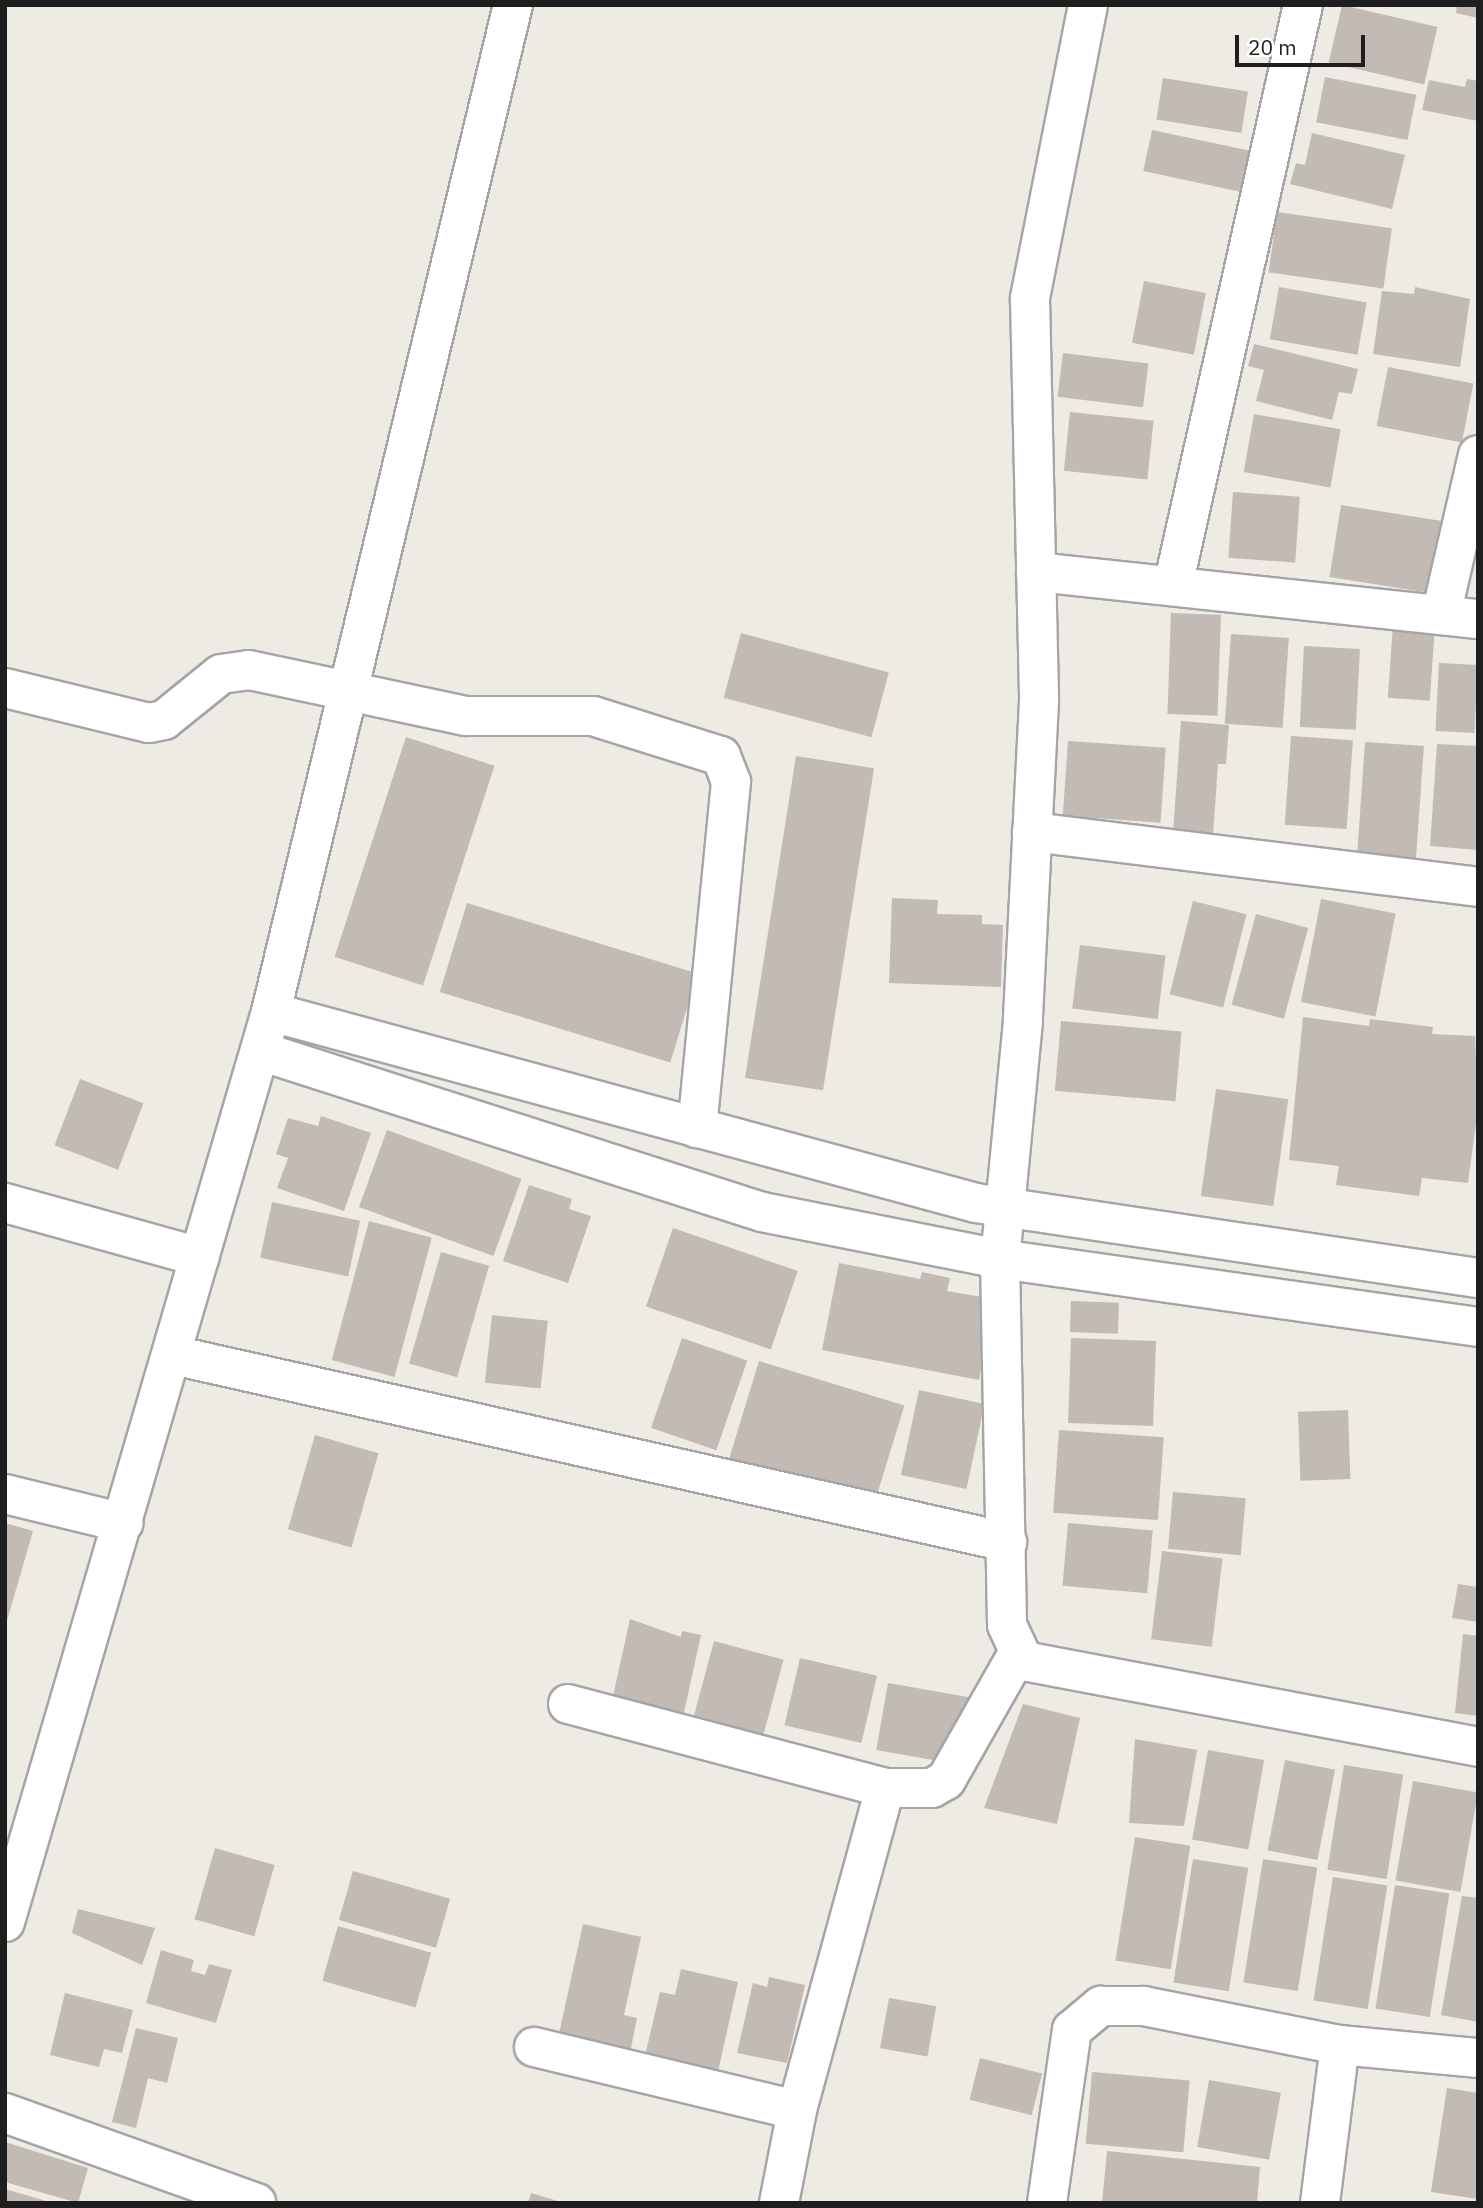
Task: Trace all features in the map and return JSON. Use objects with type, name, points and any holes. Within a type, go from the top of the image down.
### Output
[{"type":"street","points":[[5,1922],[124,1523],[271,1012],[513,5]]},
{"type":"street","points":[[1088,5],[1030,299],[1036,572],[1032,832],[1023,1021],[1002,1206],[1000,1259],[1007,1625],[1024,1661],[1478,1747]]},
{"type":"street","points":[[1173,586],[1303,5]]},
{"type":"street","points":[[1036,572],[1460,617],[1478,455]]},
{"type":"street","points":[[5,688],[149,723],[164,720],[234,670],[349,688],[467,716],[593,716],[721,757],[731,782],[697,1128]]},
{"type":"street","points":[[1032,832],[1478,887]]},
{"type":"street","points":[[271,1012],[697,1128],[1002,1206],[1478,1278]]},
{"type":"street","points":[[260,1051],[762,1212],[1000,1259],[1478,1326]]},
{"type":"street","points":[[5,1203],[201,1257]]},
{"type":"street","points":[[173,1355],[1007,1542]]},
{"type":"street","points":[[5,1494],[124,1523]]},
{"type":"street","points":[[568,1704],[885,1788],[932,1788],[946,1780],[1018,1653]]},
{"type":"street","points":[[779,2203],[797,2110],[885,1788]]},
{"type":"street","points":[[1048,2203],[1072,2030],[1101,2006],[1144,2006],[1340,2045],[1478,2058]]},
{"type":"street","points":[[1320,2203],[1340,2045]]},
{"type":"street","points":[[534,2047],[797,2110]]},
{"type":"street","points":[[5,2113],[256,2203]]},
{"type":"building","points":[[1342,5],[1437,27],[1424,85],[1329,62]]},
{"type":"building","points":[[1457,5],[1478,5],[1478,18],[1456,13]]},
{"type":"building","points":[[1325,77],[1416,95],[1408,140],[1316,122]]},
{"type":"building","points":[[1163,78],[1248,91],[1241,133],[1156,119]]},
{"type":"building","points":[[1467,79],[1478,81],[1478,121],[1422,110],[1429,80],[1465,87]]},
{"type":"building","points":[[1152,130],[1249,151],[1240,192],[1143,171]]},
{"type":"building","points":[[1312,133],[1405,155],[1392,209],[1290,184],[1296,163],[1305,165]]},
{"type":"building","points":[[1277,212],[1392,228],[1383,289],[1269,272]]},
{"type":"building","points":[[1144,281],[1206,293],[1194,355],[1132,343]]},
{"type":"building","points":[[1279,287],[1367,302],[1357,355],[1270,339]]},
{"type":"building","points":[[1415,287],[1470,299],[1460,367],[1373,354],[1382,291],[1414,294]]},
{"type":"building","points":[[1254,344],[1358,369],[1352,394],[1339,392],[1332,420],[1256,401],[1264,370],[1248,366]]},
{"type":"building","points":[[1063,353],[1148,363],[1143,407],[1058,397]]},
{"type":"building","points":[[1388,367],[1473,384],[1462,442],[1377,426]]},
{"type":"building","points":[[1070,412],[1154,421],[1147,479],[1064,471]]},
{"type":"building","points":[[1254,414],[1341,429],[1330,487],[1244,472]]},
{"type":"building","points":[[1233,492],[1300,497],[1295,563],[1228,558]]},
{"type":"building","points":[[1341,505],[1455,523],[1443,595],[1330,577]]},
{"type":"building","points":[[1171,613],[1221,615],[1217,716],[1167,714]]},
{"type":"building","points":[[1393,624],[1435,627],[1430,701],[1388,698]]},
{"type":"building","points":[[741,633],[889,673],[871,737],[724,698]]},
{"type":"building","points":[[1231,634],[1289,638],[1283,728],[1225,724]]},
{"type":"building","points":[[1304,646],[1360,649],[1356,730],[1300,727]]},
{"type":"building","points":[[1439,663],[1478,665],[1474,733],[1435,731]]},
{"type":"building","points":[[1181,721],[1229,725],[1226,764],[1218,764],[1213,835],[1173,832]]},
{"type":"building","points":[[1291,736],[1353,740],[1347,829],[1285,825]]},
{"type":"building","points":[[406,737],[494,766],[423,985],[335,957]]},
{"type":"building","points":[[1068,741],[1166,748],[1161,823],[1063,816]]},
{"type":"building","points":[[1365,742],[1424,746],[1416,862],[1357,858]]},
{"type":"building","points":[[1437,744],[1478,746],[1478,850],[1430,846]]},
{"type":"building","points":[[796,756],[874,768],[823,1090],[745,1078]]},
{"type":"building","points":[[892,898],[938,900],[937,914],[982,915],[982,924],[1003,925],[1001,987],[889,983]]},
{"type":"building","points":[[1321,899],[1396,914],[1376,1017],[1301,1002]]},
{"type":"building","points":[[1193,901],[1246,914],[1223,1007],[1170,994]]},
{"type":"building","points":[[467,903],[697,973],[670,1062],[440,992]]},
{"type":"building","points":[[1256,914],[1308,928],[1284,1019],[1232,1005]]},
{"type":"building","points":[[1080,945],[1165,955],[1158,1019],[1072,1009]]},
{"type":"building","points":[[1303,1017],[1369,1026],[1370,1019],[1433,1027],[1432,1034],[1475,1036],[1478,1108],[1468,1183],[1422,1178],[1419,1196],[1336,1185],[1339,1166],[1289,1160]]},
{"type":"building","points":[[1061,1021],[1182,1032],[1175,1101],[1055,1091]]},
{"type":"building","points":[[80,1079],[143,1103],[118,1170],[55,1145]]},
{"type":"building","points":[[1216,1089],[1288,1099],[1273,1206],[1201,1196]]},
{"type":"building","points":[[321,1116],[371,1133],[344,1211],[277,1188],[288,1158],[276,1154],[288,1118],[318,1126]]},
{"type":"building","points":[[387,1130],[521,1179],[493,1256],[359,1207]]},
{"type":"building","points":[[529,1185],[572,1199],[569,1209],[591,1216],[568,1283],[503,1261]]},
{"type":"building","points":[[272,1202],[360,1221],[348,1276],[260,1258]]},
{"type":"building","points":[[369,1221],[432,1238],[395,1377],[332,1360]]},
{"type":"building","points":[[673,1228],[798,1271],[771,1349],[646,1306]]},
{"type":"building","points":[[441,1252],[489,1266],[457,1377],[409,1364]]},
{"type":"building","points":[[839,1263],[920,1279],[922,1272],[950,1278],[947,1291],[994,1299],[979,1380],[822,1350]]},
{"type":"building","points":[[1071,1301],[1119,1303],[1118,1334],[1070,1332]]},
{"type":"building","points":[[492,1315],[548,1321],[541,1388],[485,1383]]},
{"type":"building","points":[[682,1338],[747,1360],[716,1450],[651,1428]]},
{"type":"building","points":[[1071,1338],[1156,1341],[1153,1426],[1068,1423]]},
{"type":"building","points":[[759,1361],[904,1405],[873,1507],[728,1462]]},
{"type":"building","points":[[919,1390],[985,1404],[966,1489],[901,1475]]},
{"type":"building","points":[[1348,1410],[1350,1479],[1300,1481],[1298,1412]]},
{"type":"building","points":[[1059,1430],[1164,1437],[1158,1520],[1053,1513]]},
{"type":"building","points":[[315,1435],[378,1453],[351,1547],[288,1529]]},
{"type":"building","points":[[1173,1492],[1246,1498],[1241,1555],[1168,1549]]},
{"type":"building","points":[[5,1523],[33,1531],[6,1624],[5,1624]]},
{"type":"building","points":[[1068,1523],[1153,1530],[1147,1593],[1063,1586]]},
{"type":"building","points":[[1162,1551],[1223,1558],[1212,1647],[1151,1639]]},
{"type":"building","points":[[1458,1584],[1478,1587],[1478,1622],[1452,1618]]},
{"type":"building","points":[[630,1619],[681,1637],[682,1631],[701,1635],[681,1726],[610,1710]]},
{"type":"building","points":[[1463,1634],[1478,1636],[1478,1716],[1455,1713]]},
{"type":"building","points":[[714,1641],[784,1660],[759,1750],[690,1732]]},
{"type":"building","points":[[800,1658],[877,1676],[861,1743],[784,1725]]},
{"type":"building","points":[[888,1683],[971,1698],[959,1765],[876,1750]]},
{"type":"building","points":[[1023,1704],[1080,1718],[1057,1824],[984,1808]]},
{"type":"building","points":[[1135,1739],[1197,1750],[1184,1826],[1129,1823]]},
{"type":"building","points":[[1208,1750],[1264,1760],[1248,1850],[1192,1840]]},
{"type":"building","points":[[1285,1760],[1335,1770],[1318,1860],[1267,1850]]},
{"type":"building","points":[[1344,1765],[1403,1774],[1387,1879],[1327,1870]]},
{"type":"building","points":[[1413,1781],[1478,1792],[1460,1892],[1395,1880]]},
{"type":"building","points":[[1135,1837],[1190,1846],[1171,1969],[1115,1960]]},
{"type":"building","points":[[215,1848],[275,1865],[254,1936],[195,1919]]},
{"type":"building","points":[[1193,1859],[1248,1868],[1229,1991],[1173,1982]]},
{"type":"building","points":[[1263,1859],[1317,1868],[1298,1991],[1243,1982]]},
{"type":"building","points":[[353,1871],[450,1899],[436,1948],[339,1920]]},
{"type":"building","points":[[1333,1877],[1387,1886],[1368,2009],[1313,2000]]},
{"type":"building","points":[[1395,1885],[1449,1894],[1430,2017],[1375,2008]]},
{"type":"building","points":[[1462,1896],[1478,1898],[1478,2022],[1441,2015]]},
{"type":"building","points":[[78,1909],[155,1928],[142,1965],[72,1933]]},
{"type":"building","points":[[583,1924],[641,1937],[624,2015],[637,2018],[629,2058],[557,2043]]},
{"type":"building","points":[[338,1926],[431,1953],[416,2008],[322,1981]]},
{"type":"building","points":[[161,1950],[194,1960],[191,1971],[205,1975],[209,1964],[232,1970],[216,2023],[146,2003]]},
{"type":"building","points":[[681,1969],[738,1982],[717,2076],[644,2060],[660,1992],[675,1995]]},
{"type":"building","points":[[769,1977],[805,1985],[787,2063],[737,2053],[753,1983],[767,1987]]},
{"type":"building","points":[[65,1993],[133,2010],[122,2053],[104,2049],[99,2067],[50,2055]]},
{"type":"building","points":[[889,1998],[936,2006],[927,2057],[880,2048]]},
{"type":"building","points":[[136,2028],[178,2038],[167,2083],[148,2078],[136,2128],[112,2122]]},
{"type":"building","points":[[980,2058],[1042,2073],[1032,2115],[970,2100]]},
{"type":"building","points":[[1092,2072],[1190,2081],[1183,2152],[1086,2144]]},
{"type":"building","points":[[1209,2080],[1281,2093],[1269,2160],[1197,2147]]},
{"type":"building","points":[[1447,2088],[1478,2093],[1478,2199],[1431,2192]]},
{"type":"building","points":[[5,2142],[88,2168],[78,2203],[5,2182]]},
{"type":"building","points":[[1107,2151],[1260,2167],[1257,2203],[1102,2203]]},
{"type":"building","points":[[5,2189],[50,2202],[50,2203],[5,2203]]},
{"type":"building","points":[[531,2193],[561,2202],[561,2203],[528,2203]]}]
